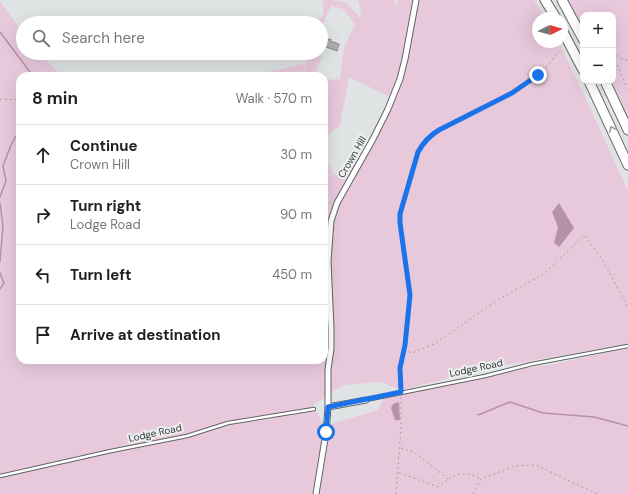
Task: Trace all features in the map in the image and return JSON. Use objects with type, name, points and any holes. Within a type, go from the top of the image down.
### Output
[{"type":"highway","points":[[545,0],[552,12]]},
{"type":"highway","points":[[562,0],[580,33]]},
{"type":"highway","points":[[568,41],[580,64]]},
{"type":"highway","points":[[590,84],[628,165]]},
{"type":"highway","points":[[606,84],[628,130]]},
{"type":"street","name":"Crown Hill","points":[[316,494],[326,432],[328,407],[328,369],[331,349],[331,328],[328,261],[331,222],[344,190],[388,109],[400,79],[406,59],[416,0]]},
{"type":"street","name":"Lodge Road","points":[[328,407],[366,400]]},
{"type":"lane","name":"Lodge Road","points":[[366,400],[485,376],[532,364],[628,346]]},
{"type":"lane","name":"Lodge Road","points":[[0,476],[111,451],[187,436],[228,423],[314,409]]},
{"type":"path","points":[[396,494],[402,427],[400,368],[404,350],[410,295],[400,214],[418,152],[423,143],[431,135],[512,93],[529,82],[538,75],[559,51]]},
{"type":"path","points":[[616,55],[620,58],[628,60]]},
{"type":"path","points":[[616,63],[628,89]]},
{"type":"path","points":[[0,99],[16,100]]},
{"type":"path","points":[[404,350],[412,353],[436,343],[496,301],[545,273],[584,235],[604,262],[628,308]]},
{"type":"path","points":[[400,448],[414,452],[448,479]]},
{"type":"path","points":[[473,494],[481,479],[515,466],[536,465],[597,494]]},
{"type":"path","points":[[398,473],[439,487],[453,475],[470,474],[481,479]]},
{"type":"shaded area","points":[[323,0],[341,1],[352,8],[360,18],[361,12],[358,0],[395,0],[396,8],[398,0],[534,0],[541,12],[532,12],[532,48],[562,48],[628,191],[628,344],[484,369],[402,390],[380,382],[343,385],[313,405],[324,426],[378,410],[383,399],[446,385],[486,374],[549,365],[628,348],[628,494],[0,494],[0,1],[16,23],[16,60],[46,60],[58,72],[16,72],[16,364],[328,364],[328,163],[330,164],[333,175],[344,175],[366,151],[392,98],[349,77],[340,125],[328,136],[328,80],[340,79],[344,48],[355,24],[343,9],[331,6],[326,16],[322,16]]},
{"type":"shaded area","points":[[568,0],[628,0],[628,115],[612,84],[616,84],[616,12],[580,12],[580,23]]},
{"type":"shaded area","points":[[306,60],[320,60],[316,72],[304,72]]},
{"type":"shaded area","points":[[304,64],[304,72],[269,72]]},
{"type":"shaded area","points":[[559,203],[574,228],[559,247],[554,243],[558,227],[552,212]]},
{"type":"shaded area","points":[[399,402],[400,420],[395,420],[391,408],[393,404]]},
{"type":"building","points":[[331,39],[330,41],[339,44],[337,51],[328,48],[328,40]]},
{"type":"waterway","points":[[0,32],[16,53]]},
{"type":"waterway","points":[[21,60],[30,72]]},
{"type":"waterway","points":[[0,197],[6,181],[3,166],[16,136]]},
{"type":"waterway","points":[[0,203],[3,226],[0,262]]},
{"type":"waterway","points":[[0,273],[4,283],[0,289]]},
{"type":"waterway","points":[[478,415],[510,402],[543,413],[594,417],[628,426]]},
{"type":"route","points":[[326,432],[328,407],[401,392],[400,368],[405,345],[410,295],[400,214],[418,152],[423,143],[439,130],[512,93],[538,75]]}]
